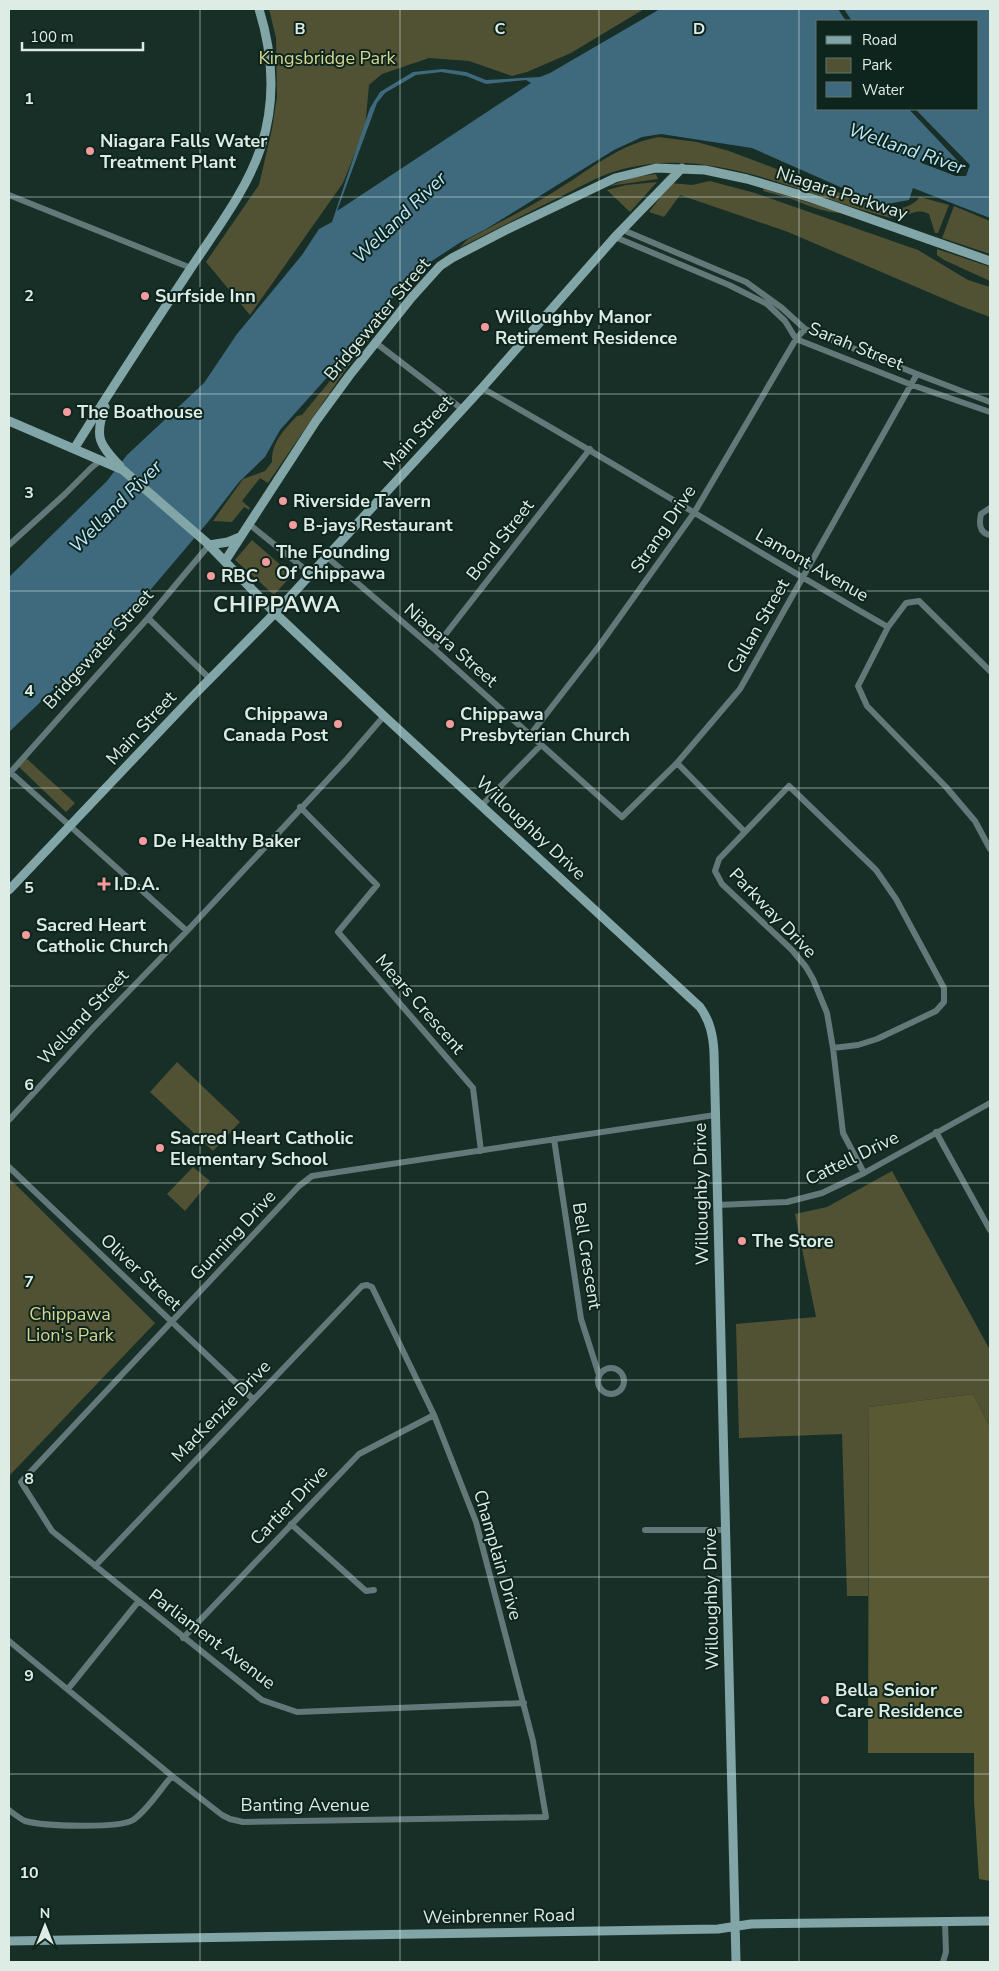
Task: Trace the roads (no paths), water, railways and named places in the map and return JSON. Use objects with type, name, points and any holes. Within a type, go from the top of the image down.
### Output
[{"type":"street","points":[[74,449],[249,177],[261,146],[270,107],[269,49],[259,9]]},
{"type":"street","name":"Bridgewater Street","points":[[225,561],[316,421],[424,283],[440,266],[452,258],[615,178],[656,168],[682,168]]},
{"type":"street","name":"Main Street","points":[[9,890],[210,679],[276,613],[482,388],[615,237],[682,168]]},
{"type":"street","name":"Niagara Parkway","points":[[682,168],[705,170],[811,198],[990,260]]},
{"type":"street","points":[[9,195],[191,268]]},
{"type":"street","name":"Sarah Street","points":[[623,230],[746,282],[782,308],[805,329],[990,402]]},
{"type":"street","name":"Sarah Street","points":[[615,237],[729,285],[767,304],[785,321],[796,339],[912,385],[990,412]]},
{"type":"street","name":"Strang Drive","points":[[530,735],[599,646],[694,513],[796,339],[805,329]]},
{"type":"street","points":[[376,343],[462,409]]},
{"type":"street","name":"Callan Street","points":[[622,817],[676,763],[740,689],[917,374]]},
{"type":"street","points":[[9,545],[105,456],[98,434],[99,424],[116,382]]},
{"type":"street","name":"Lamont Avenue","points":[[482,388],[590,449],[694,513],[888,627]]},
{"type":"street","name":"Willoughby Drive","points":[[9,421],[74,449],[105,456],[123,470],[208,543],[276,613],[384,716],[700,1007],[706,1015],[712,1030],[718,1205],[736,1962]]},
{"type":"street","name":"Bond Street","points":[[434,650],[590,449]]},
{"type":"street","points":[[990,508],[981,514],[979,521],[981,529],[990,535]]},
{"type":"street","points":[[249,524],[311,574]]},
{"type":"street","points":[[208,543],[228,542],[240,537]]},
{"type":"street","name":"Bridgewater Street","points":[[9,773],[148,618],[208,543]]},
{"type":"street","name":"Niagara Street","points":[[327,557],[622,817]]},
{"type":"street","points":[[990,671],[919,601],[906,603],[888,627],[858,686],[867,706],[946,788],[974,821],[990,849]]},
{"type":"street","points":[[148,618],[210,679]]},
{"type":"street","name":"Welland Street","points":[[9,1120],[93,1028],[347,759],[384,716]]},
{"type":"street","points":[[482,805],[541,745]]},
{"type":"street","points":[[676,763],[745,832],[789,786],[876,870],[896,899],[944,988],[944,1002],[936,1011],[877,1039],[858,1045],[833,1048]]},
{"type":"street","points":[[9,773],[186,931]]},
{"type":"street","name":"Mears Crescent","points":[[300,807],[377,885],[338,932],[472,1088],[481,1151]]},
{"type":"street","name":"Parkway Drive","points":[[745,832],[719,859],[716,864],[716,876],[722,884],[792,950],[806,967],[823,1001],[833,1048],[841,1125],[846,1141],[864,1173]]},
{"type":"street","name":"Cattell Drive","points":[[718,1205],[777,1203],[797,1200],[830,1190],[990,1103]]},
{"type":"street","name":"Gunning Drive","points":[[21,1482],[306,1179],[319,1174],[715,1115]]},
{"type":"street","points":[[936,1132],[990,1230]]},
{"type":"street","name":"Bell Crescent","points":[[554,1139],[578,1304],[585,1333],[599,1375],[598,1383],[605,1392],[613,1393],[622,1386],[621,1374],[614,1368],[605,1369],[599,1375]]},
{"type":"street","name":"Oliver Street","points":[[9,1167],[253,1399]]},
{"type":"street","name":"MacKenzie Drive","points":[[95,1566],[362,1286],[367,1285],[372,1288]]},
{"type":"street","name":"Champlain Drive","points":[[372,1288],[434,1415],[479,1531],[524,1703],[546,1817]]},
{"type":"street","name":"Cartier Drive","points":[[183,1638],[358,1454],[434,1415]]},
{"type":"street","name":"Parliament Avenue","points":[[21,1482],[48,1527],[138,1602],[262,1700],[297,1712],[524,1703]]},
{"type":"street","points":[[291,1524],[366,1590],[374,1590]]},
{"type":"street","points":[[645,1530],[726,1530]]},
{"type":"street","points":[[68,1689],[138,1602]]},
{"type":"street","name":"Banting Avenue","points":[[9,1641],[172,1776],[222,1815],[236,1821],[546,1817]]},
{"type":"street","points":[[9,1810],[16,1816],[29,1822],[71,1825],[127,1823],[140,1813],[172,1776]]},
{"type":"street","name":"Weinbrenner Road","points":[[9,1941],[718,1929],[751,1924],[990,1921]]},
{"type":"street","points":[[943,1962],[946,1952],[945,1922]]},
{"type":"water","name":"Welland River","points":[[660,9],[838,9],[845,20],[816,20],[816,110],[910,110],[959,162],[957,167],[952,169],[934,162],[936,155],[927,151],[922,163],[956,176],[966,176],[969,165],[916,110],[979,110],[979,20],[851,20],[844,9],[990,9],[990,218],[913,188],[909,200],[887,204],[872,201],[752,148],[661,134],[642,137],[614,150],[421,268],[388,303],[357,344],[280,430],[265,457],[239,482],[208,522],[118,628],[9,732],[9,577],[107,481],[127,455],[204,383],[237,334],[302,255],[319,229],[332,222],[370,108],[380,92],[413,72],[443,69],[466,72],[486,80],[540,77]],"holes":[[[441,72],[466,76],[486,84],[526,80],[531,83],[337,211],[377,103],[385,93],[416,75]]]},
{"type":"place","name":"Niagara Falls Water Treatment Plant","points":[[90,151]]},
{"type":"place","name":"Surfside Inn","points":[[145,296]]},
{"type":"place","name":"Willoughby Manor Retirement Residence","points":[[485,327]]},
{"type":"place","name":"The Boathouse","points":[[67,412]]},
{"type":"place","name":"Riverside Tavern","points":[[283,501]]},
{"type":"place","name":"B-jays Restaurant","points":[[293,525]]},
{"type":"place","name":"The Founding Of Chippawa","points":[[266,562]]},
{"type":"place","name":"RBC","points":[[211,576]]},
{"type":"place","name":"Chippawa Canada Post","points":[[338,724]]},
{"type":"place","name":"Chippawa Presbyterian Church","points":[[450,724]]},
{"type":"place","name":"De Healthy Baker","points":[[143,841]]},
{"type":"place","name":"I.D.A.","points":[[104,884]]},
{"type":"place","name":"Sacred Heart Catholic Church","points":[[26,935]]},
{"type":"place","name":"Sacred Heart Catholic Elementary School","points":[[160,1148]]},
{"type":"place","name":"The Store","points":[[742,1241]]},
{"type":"place","name":"Bella Senior Care Residence","points":[[825,1700]]},
{"type":"district","name":"CHIPPAWA","points":[[277,604]]},
{"type":"park label","name":"Kingsbridge Park","points":[[327,58]]},
{"type":"park label","name":"Chippawa Lion's Park","points":[[70,1324]]}]
